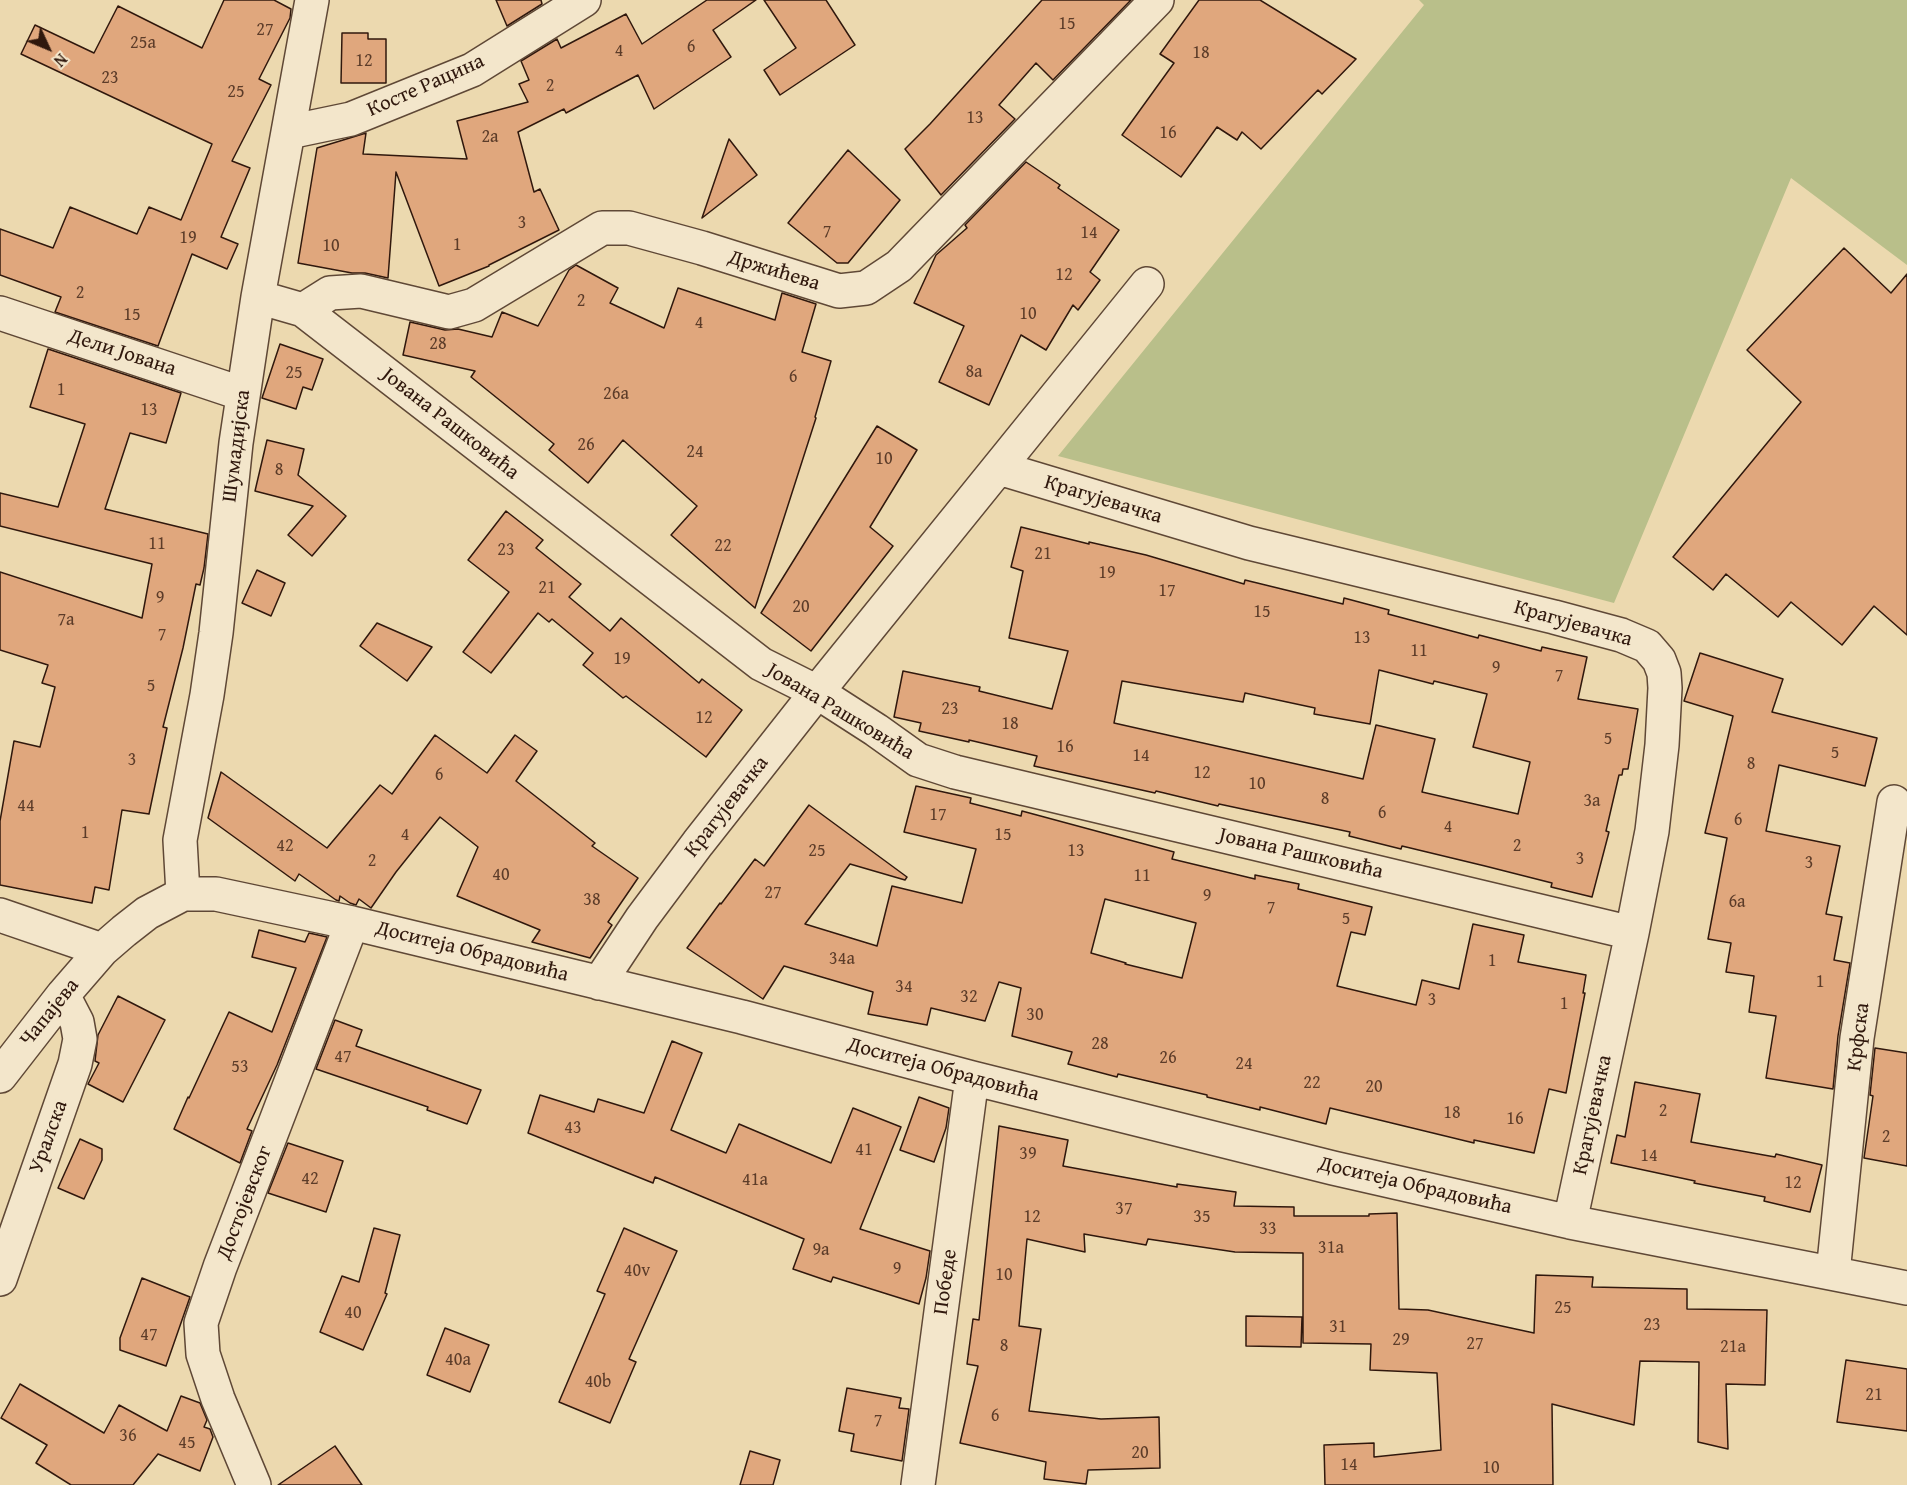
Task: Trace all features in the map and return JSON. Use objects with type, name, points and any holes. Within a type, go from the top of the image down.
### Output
[{"type":"street","name":"Шумадијска","points":[[183,894],[180,840],[216,633],[236,442],[258,297],[312,0]]},
{"type":"street","name":"Косте Рацина","points":[[289,132],[351,119],[472,70],[584,0]]},
{"type":"street","name":"Држићева","points":[[303,310],[330,293],[361,291],[449,312],[457,310],[474,305],[602,228],[628,228],[702,248],[839,291],[866,288],[898,266],[1157,0]]},
{"type":"street","name":"Крагујевачка","points":[[599,983],[642,918],[698,843],[1147,284]]},
{"type":"street","name":"Јована Рашковића","points":[[258,297],[303,310],[761,664],[817,692],[918,760],[955,772],[1632,933]]},
{"type":"street","name":"Дели Јована","points":[[0,313],[243,394]]},
{"type":"street","name":"Крагујевачка","points":[[999,468],[1249,543],[1621,635],[1647,646],[1659,660],[1664,673],[1665,688],[1662,745],[1652,831],[1570,1222]]},
{"type":"street","name":"Крфска","points":[[1833,1273],[1857,1038],[1894,802]]},
{"type":"street","name":"Доситеја Обрадовића","points":[[102,950],[147,913],[183,894],[216,894],[352,923],[742,1017],[972,1078],[1334,1168],[1570,1222],[1907,1288]]},
{"type":"street","points":[[0,915],[102,950]]},
{"type":"street","name":"Достојевског","points":[[254,1485],[218,1399],[203,1354],[201,1323],[220,1267],[352,923]]},
{"type":"street","name":"Чапајева","points":[[0,1076],[63,995],[102,950]]},
{"type":"street","name":"Уралска","points":[[0,1279],[75,1064],[80,1039],[77,1022],[63,995]]},
{"type":"street","name":"Победе","points":[[918,1485],[972,1078]]},
{"type":"green space","points":[[1419,0],[1907,0],[1907,265],[1791,178],[1614,603],[1058,456],[1424,5]]},
{"type":"building","points":[[224,0],[274,0],[291,9],[290,18],[259,79],[271,85],[232,161],[250,168],[221,237],[238,244],[227,269],[192,254],[158,346],[55,312],[61,297],[0,275],[0,229],[53,248],[70,207],[137,234],[149,207],[181,220],[212,144],[21,54],[35,25],[94,53],[118,6],[202,48]]},
{"type":"building","points":[[496,0],[541,0],[542,4],[507,26]]},
{"type":"building","points":[[707,0],[756,0],[713,30],[731,57],[654,109],[638,75],[566,113],[564,109],[518,132],[534,192],[540,189],[559,230],[489,266],[439,286],[396,172],[388,278],[298,263],[317,148],[366,133],[363,154],[467,159],[457,121],[528,102],[519,84],[529,80],[521,61],[557,39],[561,48],[626,14],[642,44]]},
{"type":"building","points":[[764,0],[826,0],[855,45],[780,95],[764,70],[796,48]]},
{"type":"building","points":[[1042,0],[1131,0],[1053,80],[1036,63],[999,105],[1015,119],[941,195],[905,149]]},
{"type":"building","points":[[1199,0],[1260,0],[1356,59],[1322,94],[1318,90],[1261,149],[1242,132],[1237,140],[1217,127],[1181,177],[1122,135],[1174,63],[1160,54]]},
{"type":"building","points":[[342,33],[368,33],[368,39],[386,39],[386,83],[341,83]]},
{"type":"building","points":[[729,139],[757,175],[702,218]]},
{"type":"building","points":[[848,150],[900,200],[848,263],[837,263],[788,223]]},
{"type":"building","points":[[1026,162],[1060,185],[1058,188],[1119,230],[1090,272],[1100,280],[1078,310],[1073,305],[1046,350],[1021,335],[989,405],[939,382],[964,326],[914,303],[936,255],[967,228],[965,225]]},
{"type":"building","points":[[1844,248],[1891,293],[1907,274],[1907,635],[1874,606],[1842,645],[1791,602],[1778,617],[1726,574],[1713,590],[1673,557],[1801,402],[1747,350]]},
{"type":"building","points":[[576,265],[618,288],[610,303],[664,328],[678,288],[775,320],[782,293],[816,304],[802,352],[831,361],[816,418],[755,608],[671,535],[697,506],[623,440],[588,483],[549,450],[554,444],[471,377],[475,371],[403,355],[410,322],[492,337],[502,312],[538,326],[569,270]]},
{"type":"building","points":[[280,344],[323,359],[312,390],[303,387],[296,409],[262,398]]},
{"type":"building","points":[[48,349],[181,393],[166,443],[130,433],[105,509],[208,534],[204,568],[200,585],[196,584],[163,727],[167,728],[149,814],[122,810],[109,890],[95,887],[92,903],[0,885],[0,821],[14,741],[40,747],[55,687],[42,683],[48,665],[0,650],[0,572],[142,618],[152,564],[0,526],[0,493],[58,507],[85,424],[30,407]]},
{"type":"building","points":[[877,426],[917,450],[870,527],[893,546],[811,651],[761,613]]},
{"type":"building","points":[[267,440],[304,449],[298,475],[346,516],[312,556],[288,535],[313,506],[255,491]]},
{"type":"building","points":[[506,511],[543,540],[536,548],[581,584],[569,597],[610,631],[621,618],[699,683],[702,679],[742,710],[706,757],[626,696],[623,698],[583,665],[593,653],[552,619],[549,622],[538,613],[491,673],[463,652],[509,592],[468,560]]},
{"type":"building","points":[[1021,527],[1146,555],[1244,584],[1245,580],[1343,604],[1344,598],[1389,610],[1388,614],[1478,638],[1479,635],[1541,651],[1542,647],[1587,657],[1578,699],[1638,709],[1628,769],[1623,769],[1622,775],[1619,775],[1606,831],[1609,832],[1592,897],[1551,887],[1552,883],[1485,866],[1349,836],[1350,832],[1034,766],[1037,756],[919,731],[921,723],[894,717],[903,671],[980,687],[979,691],[1052,709],[1068,651],[1009,638],[1023,571],[1011,567]],"holes":[[[1379,670],[1433,684],[1434,681],[1487,694],[1473,747],[1530,762],[1518,814],[1422,792],[1435,739],[1376,725],[1363,779],[1114,723],[1122,681],[1243,702],[1245,693],[1315,708],[1314,714],[1370,724]]]},
{"type":"building","points":[[257,570],[285,583],[271,616],[242,603]]},
{"type":"building","points":[[377,623],[432,647],[407,681],[360,646]]},
{"type":"building","points":[[1700,653],[1783,679],[1772,712],[1877,738],[1865,786],[1779,765],[1766,831],[1840,846],[1826,914],[1842,917],[1834,960],[1850,963],[1838,1036],[1833,1089],[1766,1078],[1776,1016],[1749,1012],[1754,976],[1726,972],[1731,943],[1708,939],[1727,838],[1705,833],[1733,716],[1684,701]]},
{"type":"building","points":[[435,735],[487,773],[515,735],[537,751],[516,781],[595,843],[592,846],[638,878],[608,922],[612,925],[590,958],[532,942],[540,930],[457,896],[478,847],[440,817],[396,872],[371,908],[359,899],[356,905],[340,896],[339,901],[336,900],[299,874],[295,881],[208,818],[221,772],[327,848],[380,785],[392,794]]},
{"type":"building","points":[[916,786],[971,798],[970,803],[1021,816],[1022,811],[1174,852],[1172,859],[1255,879],[1255,875],[1299,884],[1298,889],[1372,907],[1365,935],[1351,932],[1337,986],[1416,1005],[1422,980],[1459,989],[1473,924],[1524,935],[1518,962],[1586,975],[1583,993],[1585,993],[1566,1093],[1549,1089],[1534,1153],[1474,1140],[1474,1143],[1330,1108],[1326,1124],[1068,1064],[1072,1052],[1012,1036],[1021,988],[999,982],[985,1021],[931,1008],[927,1025],[868,1014],[873,992],[784,966],[763,999],[687,948],[755,859],[764,866],[809,805],[907,877],[905,880],[850,864],[805,924],[877,946],[892,886],[962,903],[976,849],[904,832]],"holes":[[[1105,899],[1196,923],[1182,978],[1091,953]]]},
{"type":"building","points":[[259,930],[305,942],[309,933],[327,937],[277,1065],[247,1129],[252,1131],[240,1163],[174,1129],[229,1012],[272,1032],[296,968],[252,957]]},
{"type":"building","points":[[118,996],[165,1020],[123,1102],[88,1084],[99,1063],[95,1061],[98,1035]]},
{"type":"building","points":[[335,1020],[362,1030],[356,1046],[481,1090],[467,1124],[427,1110],[428,1107],[316,1069]]},
{"type":"building","points":[[672,1041],[702,1053],[671,1130],[726,1153],[739,1124],[831,1163],[853,1108],[901,1127],[860,1229],[930,1251],[919,1304],[833,1277],[831,1282],[793,1269],[804,1239],[655,1177],[653,1183],[528,1133],[540,1095],[594,1112],[598,1099],[644,1113]]},
{"type":"building","points":[[1875,1048],[1907,1053],[1907,1166],[1864,1158],[1873,1096],[1870,1095]]},
{"type":"building","points":[[1635,1082],[1700,1094],[1691,1142],[1775,1157],[1776,1154],[1822,1165],[1810,1212],[1764,1201],[1765,1197],[1611,1163],[1617,1135],[1625,1137]]},
{"type":"building","points":[[919,1097],[949,1108],[946,1128],[934,1162],[900,1150]]},
{"type":"building","points":[[999,1126],[1068,1140],[1063,1166],[1177,1187],[1177,1184],[1236,1192],[1234,1206],[1294,1207],[1294,1216],[1369,1216],[1369,1214],[1397,1213],[1399,1309],[1428,1310],[1534,1333],[1536,1275],[1593,1277],[1592,1287],[1687,1289],[1687,1309],[1767,1310],[1765,1385],[1726,1384],[1728,1449],[1698,1442],[1699,1362],[1640,1361],[1634,1425],[1552,1404],[1553,1485],[1325,1485],[1324,1445],[1374,1443],[1374,1457],[1441,1450],[1437,1373],[1370,1370],[1371,1344],[1303,1343],[1303,1253],[1235,1252],[1148,1239],[1146,1245],[1084,1234],[1085,1252],[1027,1239],[1019,1326],[1041,1329],[1029,1411],[1101,1419],[1159,1417],[1160,1468],[1088,1470],[1086,1484],[1044,1479],[1046,1462],[960,1443],[978,1366],[967,1364],[973,1319],[979,1320]]},
{"type":"building","points":[[80,1139],[102,1149],[102,1160],[84,1199],[58,1188]]},
{"type":"building","points":[[288,1143],[343,1161],[326,1212],[268,1193]]},
{"type":"building","points":[[374,1228],[400,1235],[385,1293],[387,1294],[363,1350],[320,1332],[342,1276],[359,1282]]},
{"type":"building","points":[[624,1228],[677,1251],[629,1359],[636,1362],[610,1423],[559,1402],[605,1294],[597,1291]]},
{"type":"building","points":[[142,1278],[190,1297],[166,1366],[120,1350],[120,1338]]},
{"type":"building","points":[[1246,1316],[1302,1317],[1301,1347],[1246,1346]]},
{"type":"building","points":[[445,1328],[489,1345],[470,1392],[427,1375]]},
{"type":"building","points":[[1846,1360],[1907,1369],[1907,1431],[1837,1422]]},
{"type":"building","points":[[20,1384],[104,1433],[119,1405],[167,1431],[181,1396],[200,1403],[207,1420],[204,1427],[210,1429],[213,1437],[200,1471],[158,1454],[133,1485],[71,1485],[36,1463],[47,1445],[1,1418]]},
{"type":"building","points":[[847,1388],[901,1398],[899,1408],[909,1409],[902,1461],[851,1451],[854,1434],[839,1431]]},
{"type":"building","points":[[335,1446],[362,1485],[278,1485]]},
{"type":"building","points":[[750,1451],[780,1460],[773,1485],[740,1485]]}]
